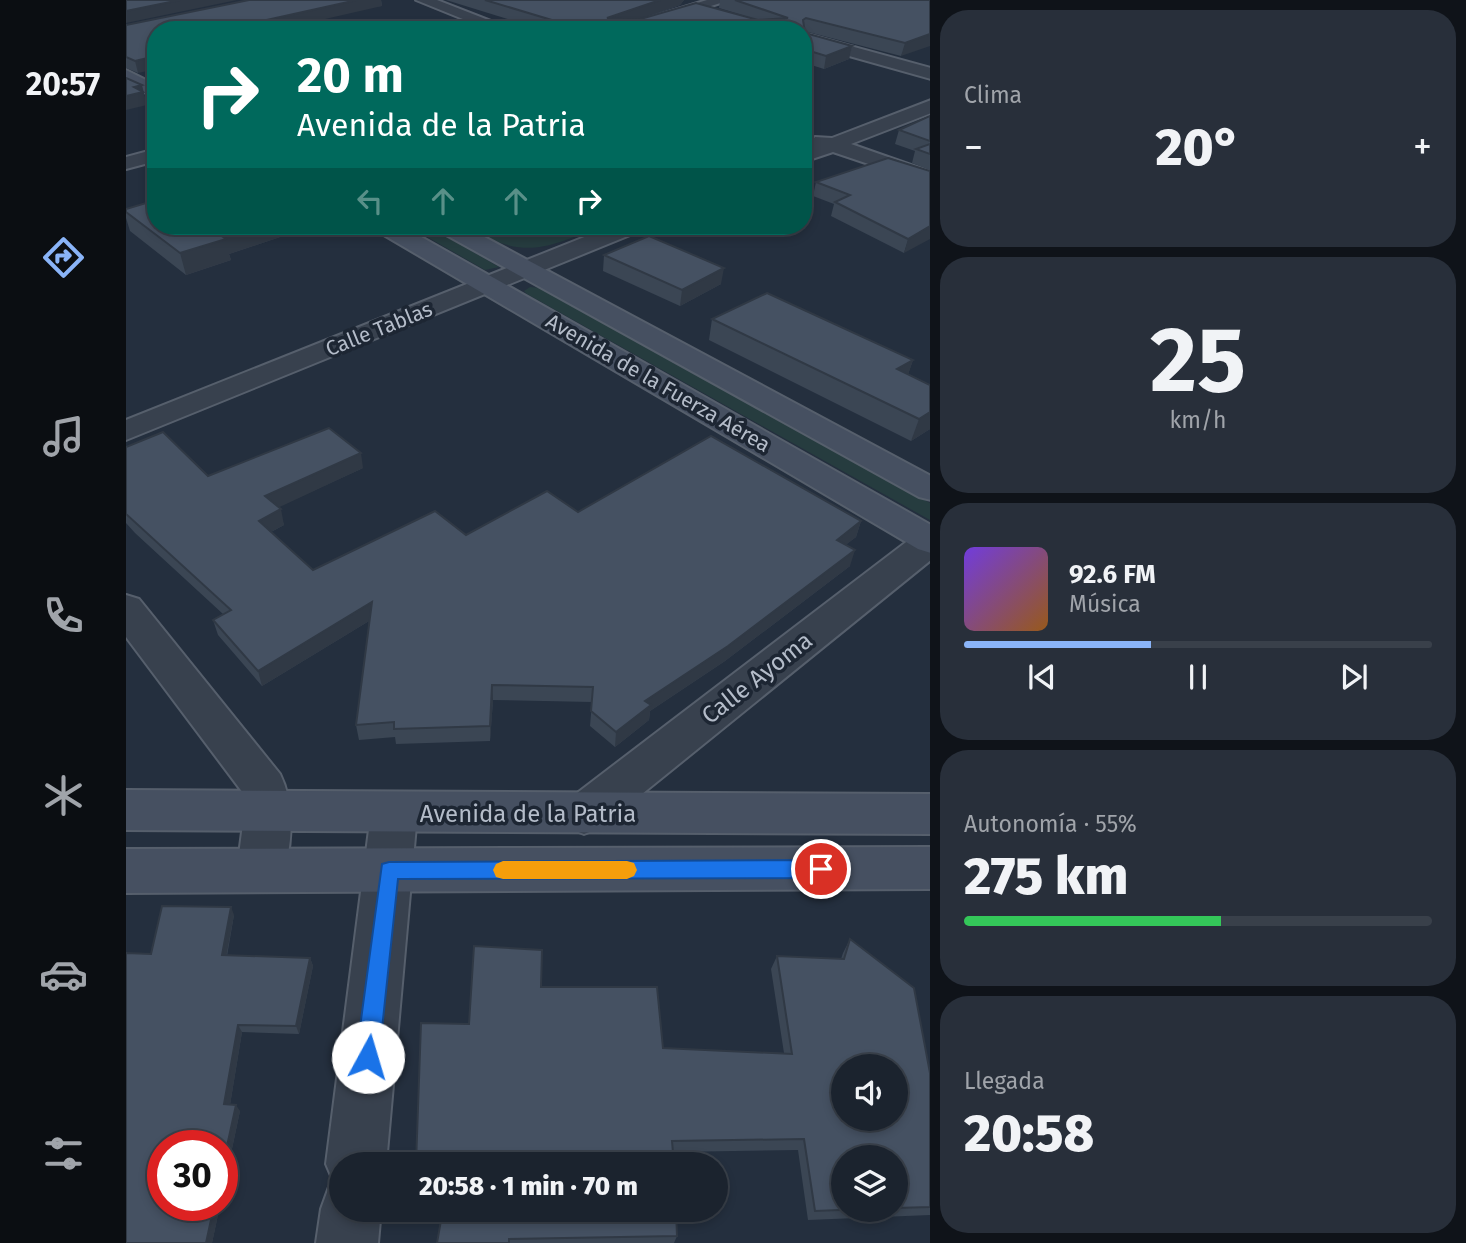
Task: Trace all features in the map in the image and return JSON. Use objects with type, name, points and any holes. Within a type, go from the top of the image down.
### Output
[{"type":"main road","points":[[126,75],[147,88]]},
{"type":"main road","name":"Avenida de la Fuerza Aérea","points":[[401,235],[930,541]]},
{"type":"main road","name":"Avenida de la Fuerza Aérea","points":[[464,235],[930,490]]},
{"type":"main road","name":"Avenida de la Patria","points":[[126,810],[268,809],[394,814],[930,814]]},
{"type":"main road","points":[[126,872],[930,869]]},
{"type":"street","points":[[423,0],[481,21]]},
{"type":"street","points":[[670,0],[696,8]]},
{"type":"street","points":[[649,21],[696,8],[723,8]]},
{"type":"street","points":[[812,40],[930,74]]},
{"type":"street","points":[[904,66],[930,57]]},
{"type":"street","points":[[812,152],[930,106]]},
{"type":"street","points":[[812,138],[930,179]]},
{"type":"street","points":[[126,163],[147,157]]},
{"type":"street","name":"Calle Tablas","points":[[126,431],[610,235]]},
{"type":"street","name":"Calle Ayoma","points":[[584,814],[930,541]]},
{"type":"street","points":[[126,609],[264,787],[268,809],[261,870]]},
{"type":"street","points":[[357,1152],[394,814]]},
{"type":"street","points":[[347,1243],[349,1222]]},
{"type":"green space","points":[[424,235],[444,235],[499,267],[485,270]]},
{"type":"green space","points":[[483,235],[578,235],[547,246],[532,248],[502,243]]},
{"type":"green space","points":[[530,287],[540,288],[930,503],[930,520],[527,294],[524,291]]},
{"type":"building","points":[[126,0],[180,0],[126,11]]},
{"type":"building","points":[[249,0],[357,0],[262,21],[147,21],[147,58],[135,61],[126,57],[126,25]]},
{"type":"building","points":[[485,0],[660,0],[607,18],[637,20],[696,3],[758,20],[788,18],[735,0],[930,0],[930,34],[905,43],[806,18],[803,21],[555,21]]},
{"type":"building","points":[[812,35],[852,46],[826,56],[812,52]]},
{"type":"building","points":[[126,78],[142,85],[134,87],[143,92],[126,96]]},
{"type":"building","points":[[930,116],[930,141],[899,130]]},
{"type":"building","points":[[930,144],[930,154],[916,149]]},
{"type":"building","points":[[888,158],[930,171],[930,226],[908,239],[835,202],[850,195],[816,182]]},
{"type":"building","points":[[147,203],[147,228],[126,212],[126,209]]},
{"type":"building","points":[[156,235],[220,235],[226,239],[180,253]]},
{"type":"building","points":[[649,236],[724,268],[682,290],[604,255]]},
{"type":"building","points":[[767,293],[913,360],[897,369],[930,385],[930,412],[919,419],[712,319]]},
{"type":"building","points":[[329,428],[361,453],[265,496],[281,509],[259,521],[313,570],[435,511],[466,535],[547,491],[578,512],[711,436],[861,521],[837,540],[855,550],[728,646],[645,701],[651,705],[616,732],[591,711],[593,687],[492,685],[490,726],[394,729],[394,722],[356,725],[372,602],[258,671],[213,620],[231,610],[126,514],[126,447],[163,432],[208,476]]},
{"type":"building","points":[[162,906],[231,907],[222,955],[310,958],[296,1026],[238,1025],[224,1104],[236,1105],[231,1130],[147,1130],[147,1221],[211,1221],[206,1243],[126,1243],[126,953],[151,954]]},
{"type":"building","points":[[850,939],[914,988],[930,1073],[930,1207],[908,1208],[908,1145],[831,1145],[831,1210],[815,1211],[804,1139],[672,1141],[673,1152],[416,1152],[421,1023],[469,1024],[474,946],[542,950],[541,987],[657,987],[663,1048],[792,1054],[777,956],[844,959]]},
{"type":"building","points":[[441,1222],[676,1222],[677,1236],[437,1243]]},
{"type":"slow traffic","points":[[503,870],[627,870]]},
{"type":"route","points":[[368,1057],[389,870],[821,869]]}]
